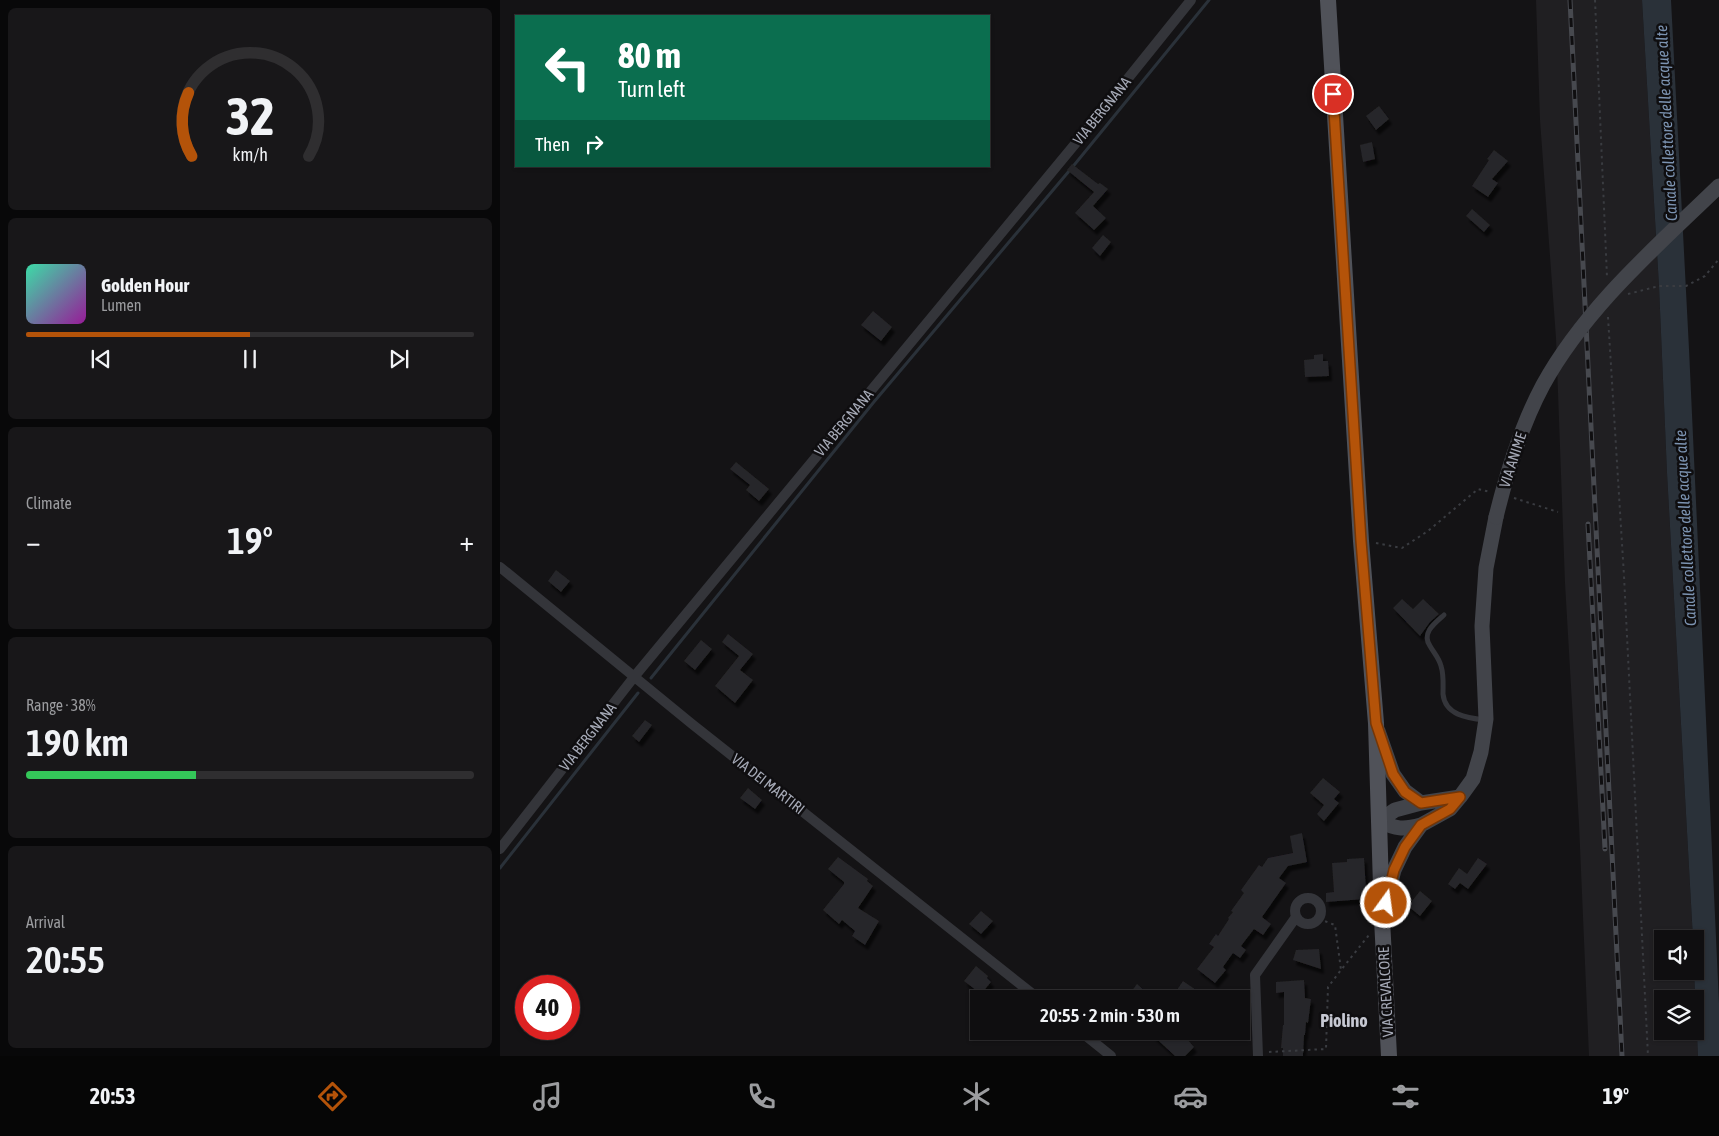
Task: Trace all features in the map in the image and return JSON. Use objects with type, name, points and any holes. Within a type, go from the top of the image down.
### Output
[{"type":"main road","name":"VIA CREVALCORE","points":[[1328,0],[1361,541],[1376,723],[1382,919],[1389,1056]]},
{"type":"street","name":"VIA BERGNANA","points":[[500,849],[634,678],[1080,138],[1191,0]]},
{"type":"street","name":"VIA ANIME","points":[[1421,825],[1450,809],[1460,797],[1473,779],[1481,752],[1486,720],[1482,626],[1486,568],[1507,474],[1523,429],[1543,384],[1572,342],[1619,282],[1719,186]]},
{"type":"street","name":"VIA DEI MARTIRI","points":[[500,567],[634,678],[1028,990]]},
{"type":"street","points":[[1376,723],[1393,774],[1405,792],[1421,803]]},
{"type":"street","points":[[1421,825],[1407,829],[1394,828],[1379,820],[1395,810],[1421,803],[1460,797]]},
{"type":"street","points":[[1382,919],[1394,870],[1405,847],[1421,825]]},
{"type":"street","points":[[1302,899],[1315,900],[1321,910],[1318,919],[1311,924],[1302,923],[1296,917],[1296,904],[1302,899]]},
{"type":"street","points":[[1258,1054],[1255,975],[1296,917]]},
{"type":"street","points":[[1091,1040],[1111,1056]]},
{"type":"lane","points":[[1444,615],[1430,628],[1427,634],[1427,640],[1439,659],[1442,669],[1444,700],[1450,709],[1464,718],[1486,720]]},
{"type":"path","points":[[1595,0],[1607,280]]},
{"type":"path","points":[[1624,295],[1659,286],[1686,286],[1705,276],[1719,259]]},
{"type":"path","points":[[1608,309],[1624,576],[1648,1056]]},
{"type":"path","points":[[1361,541],[1402,548],[1428,531],[1478,489],[1496,494]]},
{"type":"path","points":[[1514,498],[1558,512]]},
{"type":"path","points":[[1318,919],[1335,925],[1341,970]]},
{"type":"path","points":[[1258,1054],[1326,1049],[1328,987],[1382,919]]},
{"type":"shaded area","points":[[1536,0],[1642,0],[1692,930],[1654,930],[1654,980],[1694,980],[1695,990],[1654,990],[1654,1040],[1697,1040],[1698,1056],[1589,1056],[1579,824],[1565,583],[1556,338],[1540,120]]},
{"type":"water","name":"Canale collettore delle acque alte","points":[[1642,0],[1671,0],[1719,1003],[1719,1056],[1698,1056],[1697,1040],[1704,1040],[1704,990],[1695,990],[1694,980],[1704,980],[1704,930],[1692,930],[1667,473],[1659,286]]},
{"type":"building","points":[[1379,106],[1389,119],[1376,130],[1366,116]]},
{"type":"building","points":[[1372,142],[1375,159],[1363,162],[1360,145]]},
{"type":"building","points":[[1494,150],[1508,161],[1492,179],[1498,183],[1488,197],[1472,186]]},
{"type":"building","points":[[1072,164],[1098,184],[1100,183],[1108,189],[1093,206],[1106,218],[1094,230],[1075,213],[1094,192],[1067,170]]},
{"type":"building","points":[[1472,209],[1490,225],[1484,232],[1466,216]]},
{"type":"building","points":[[1103,235],[1111,242],[1100,256],[1092,248]]},
{"type":"building","points":[[873,311],[892,327],[881,341],[861,325]]},
{"type":"building","points":[[1323,354],[1323,361],[1328,361],[1329,376],[1305,377],[1304,360],[1314,359],[1314,355]]},
{"type":"building","points":[[736,462],[769,489],[759,501],[746,490],[750,485],[730,469]]},
{"type":"building","points":[[556,570],[570,581],[561,592],[548,581]]},
{"type":"building","points":[[1402,599],[1413,609],[1423,599],[1439,614],[1430,622],[1420,636],[1393,608]]},
{"type":"building","points":[[728,634],[753,654],[740,670],[753,680],[735,703],[715,686],[739,656],[722,642]]},
{"type":"building","points":[[701,640],[712,649],[695,670],[684,661]]},
{"type":"building","points":[[645,720],[652,725],[639,742],[632,736]]},
{"type":"building","points":[[1323,778],[1340,792],[1334,799],[1339,803],[1324,821],[1317,814],[1324,805],[1310,793]]},
{"type":"building","points":[[748,788],[762,800],[755,809],[740,798]]},
{"type":"building","points":[[1302,833],[1307,862],[1288,866],[1279,878],[1286,883],[1262,917],[1271,924],[1263,935],[1254,929],[1241,946],[1246,950],[1240,958],[1233,953],[1223,967],[1226,970],[1215,983],[1197,969],[1214,947],[1209,944],[1216,934],[1218,936],[1229,919],[1233,912],[1231,911],[1244,893],[1241,890],[1259,865],[1262,867],[1268,858],[1293,853],[1290,836]]},
{"type":"building","points":[[838,857],[868,879],[867,881],[873,886],[858,908],[879,921],[865,945],[852,936],[855,931],[842,920],[839,924],[823,910],[844,884],[828,869]]},
{"type":"building","points":[[1364,858],[1365,899],[1326,902],[1326,893],[1334,892],[1332,863],[1347,862],[1347,859]]},
{"type":"building","points":[[1478,858],[1487,864],[1468,889],[1460,883],[1455,889],[1448,884],[1459,868],[1467,874]]},
{"type":"building","points":[[1420,891],[1432,901],[1420,916],[1408,906]]},
{"type":"building","points":[[981,911],[993,921],[981,934],[969,924]]},
{"type":"building","points":[[1319,949],[1321,969],[1293,960],[1296,950]]},
{"type":"building","points":[[976,966],[988,976],[987,978],[991,982],[984,990],[976,990],[964,981]]},
{"type":"building","points":[[1304,980],[1305,998],[1311,999],[1308,1023],[1306,1022],[1304,1035],[1303,1056],[1283,1056],[1283,1048],[1281,1048],[1284,1025],[1284,992],[1276,993],[1276,982]]},
{"type":"building","points":[[1183,981],[1196,990],[1177,990]]},
{"type":"building","points":[[1137,984],[1144,990],[1132,990]]},
{"type":"building","points":[[1158,1040],[1188,1040],[1194,1047],[1185,1056],[1175,1056]]},
{"type":"waterway","points":[[651,678],[873,403],[1075,164],[1209,0]]},
{"type":"waterway","points":[[500,868],[638,693]]},
{"type":"railway","points":[[1570,0],[1622,1056]]},
{"type":"railway","points":[[1588,524],[1605,849]]},
{"type":"district","name":"Piolino","points":[[1344,1021]]},
{"type":"route","points":[[1333,94],[1361,541],[1376,723],[1393,774],[1405,792],[1421,803],[1460,797],[1450,809],[1421,825],[1405,847],[1394,870],[1386,903]]}]
